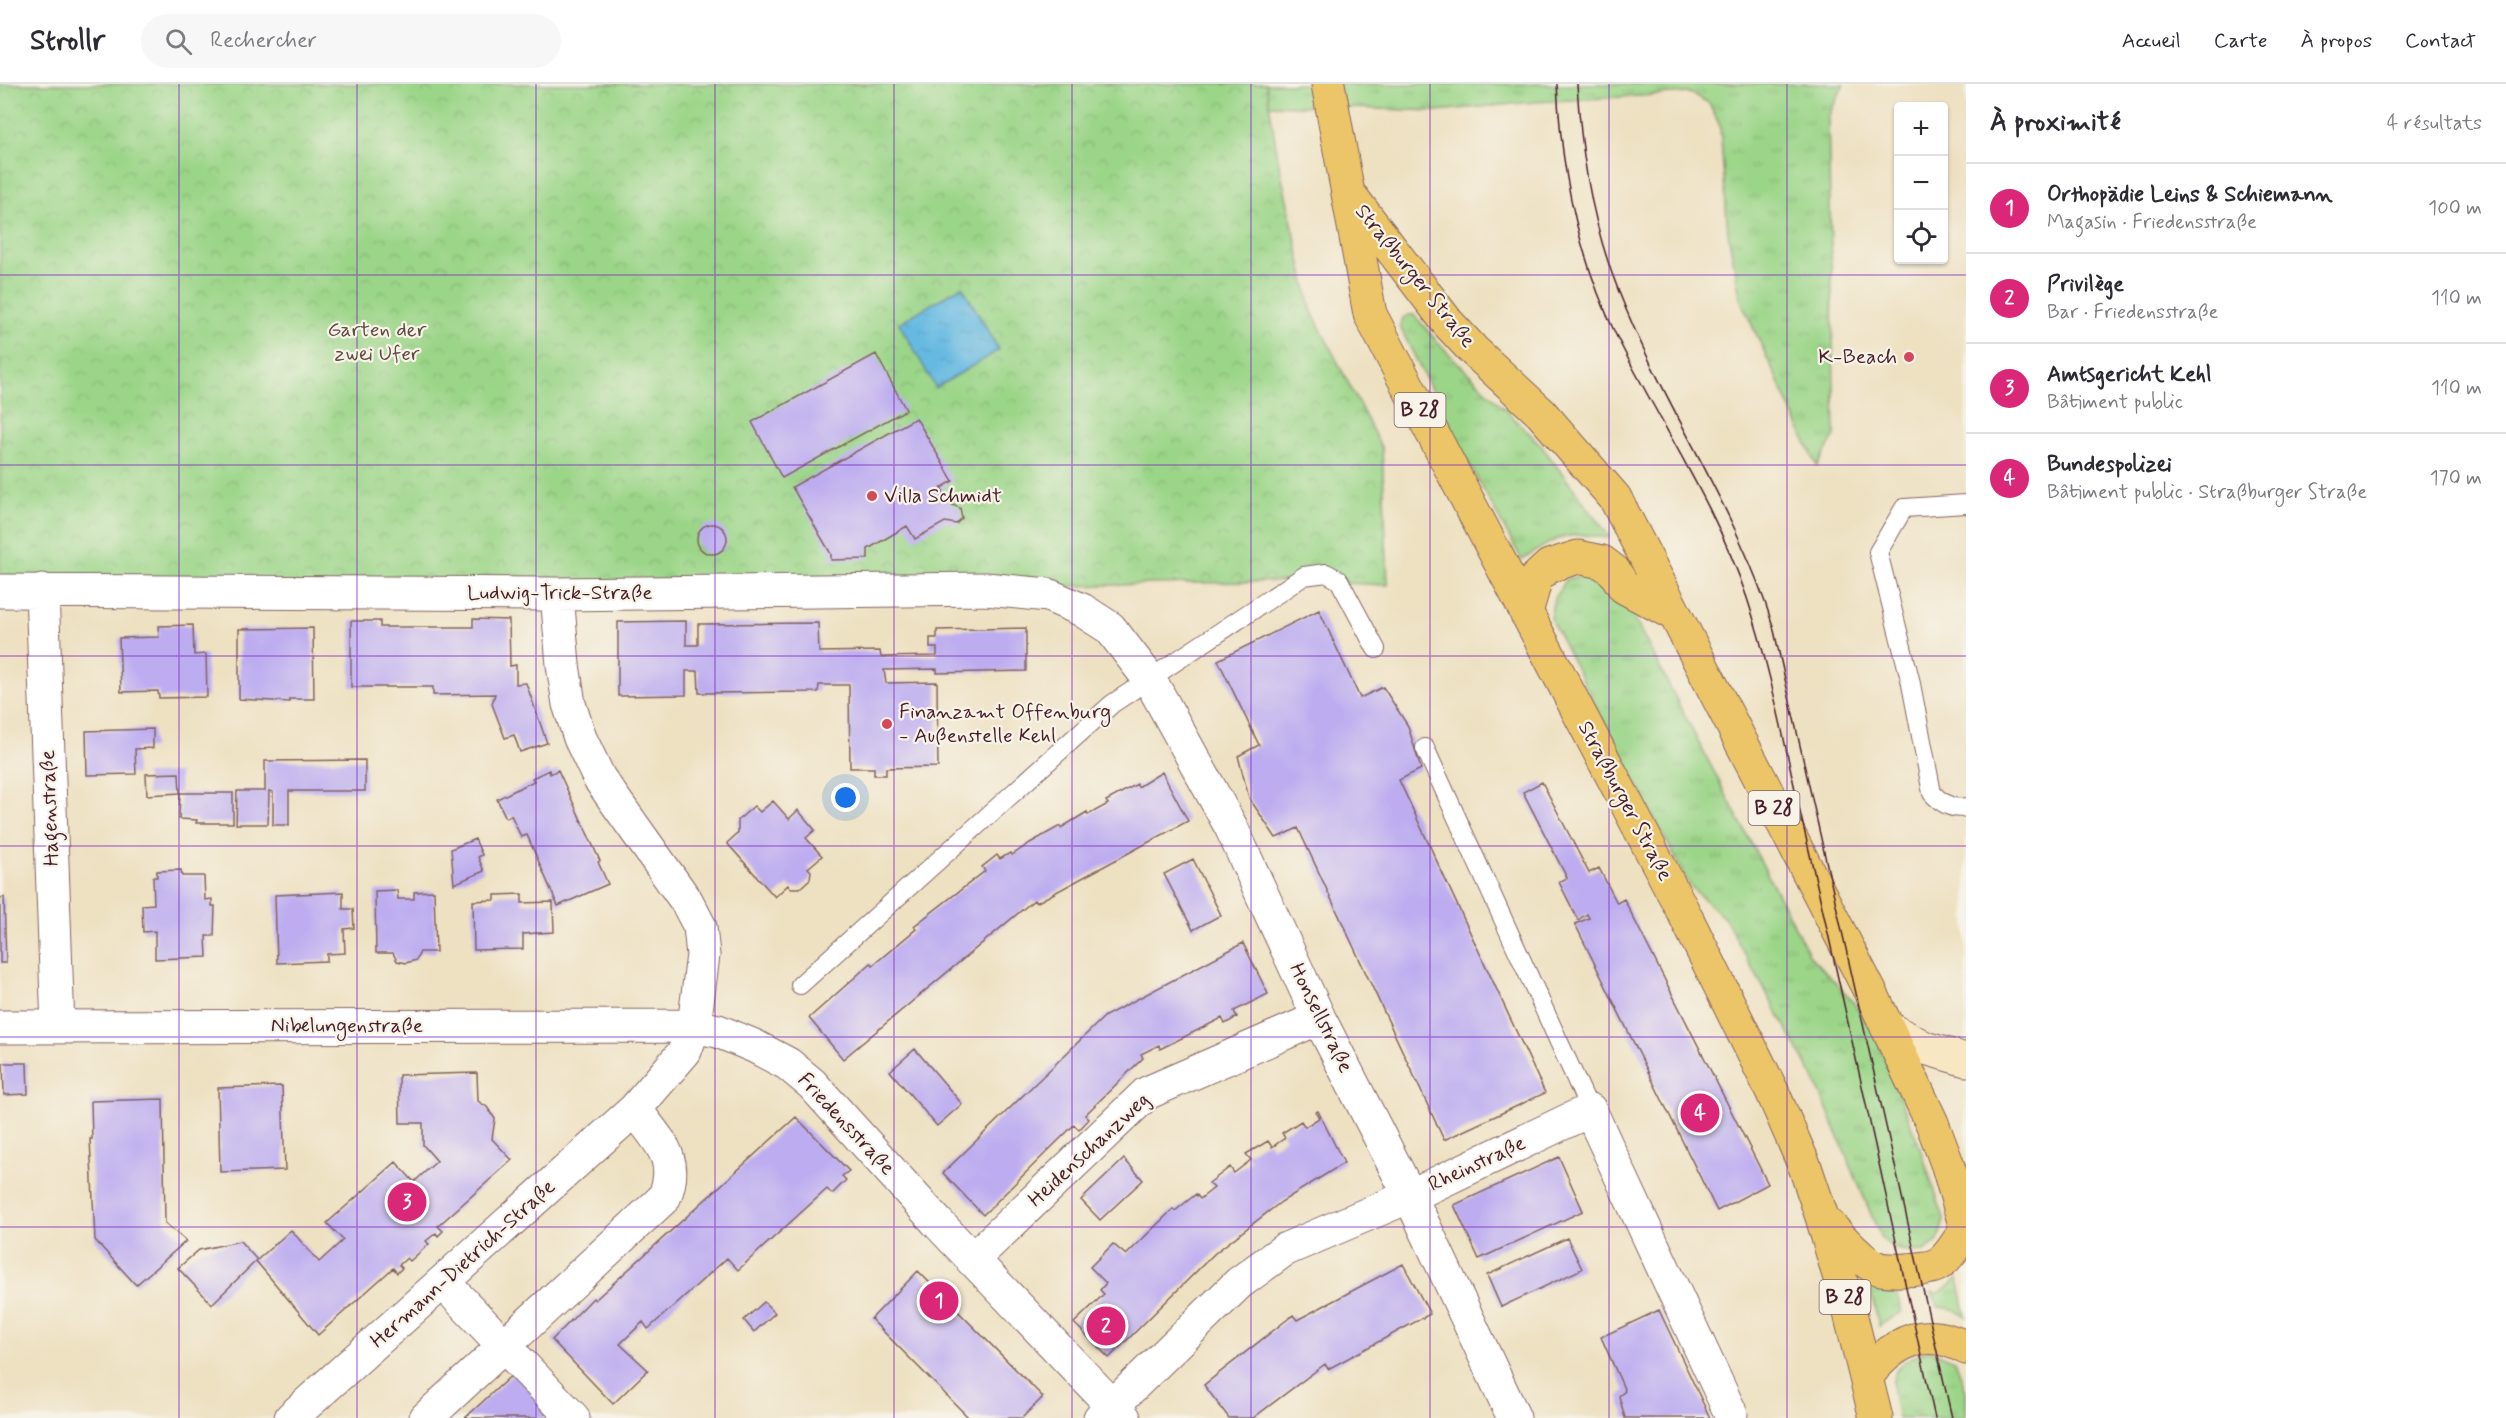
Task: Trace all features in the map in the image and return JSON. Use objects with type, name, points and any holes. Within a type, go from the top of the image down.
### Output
[{"type":"main road","name":"Straßburger Straße","points":[[1328,84],[1370,314],[1685,915],[1772,1091],[1805,1167],[1822,1217],[1876,1418]]},
{"type":"main road","name":"Straßburger Straße","points":[[1350,196],[1448,323],[1473,350],[1541,413],[1615,498],[1887,1027],[1932,1123],[1948,1166],[1966,1229]]},
{"type":"main road","points":[[1526,613],[1536,578],[1549,566],[1578,557],[1602,562],[1614,571],[1624,587],[1674,614]]},
{"type":"main road","points":[[1822,1217],[1850,1247],[1877,1269],[1893,1270],[1936,1266],[1955,1247],[1966,1229]]},
{"type":"main road","points":[[1866,1377],[1888,1354],[1917,1339],[1933,1336],[1948,1338],[1966,1348]]},
{"type":"street","name":"Ludwig-Trick-Straße","points":[[0,591],[557,594],[986,589],[1047,595],[1082,610],[1110,628]]},
{"type":"street","name":"Hagenstraße","points":[[42,590],[58,1027]]},
{"type":"street","points":[[557,594],[569,704],[580,738],[599,778],[687,902],[700,927],[703,955],[694,1026]]},
{"type":"street","name":"Honsellstraße","points":[[1110,628],[1150,680],[1231,827],[1319,1018],[1410,1196],[1514,1418]]},
{"type":"street","name":"Heidenschanzweg","points":[[972,1260],[1147,1093],[1319,1018]]},
{"type":"street","name":"Nibelungenstraße","points":[[0,1027],[694,1026]]},
{"type":"street","name":"Hermann-Dietrich-Straße","points":[[291,1418],[635,1109],[685,1051],[694,1026]]},
{"type":"street","name":"Friedensstraße","points":[[694,1026],[718,1031],[754,1046],[788,1064],[812,1084],[1112,1414]]},
{"type":"street","points":[[1887,1027],[1925,1048],[1966,1060]]},
{"type":"street","points":[[426,1418],[664,1198],[671,1181],[670,1161],[635,1109]]},
{"type":"street","points":[[1590,1110],[1731,1414]]},
{"type":"street","name":"Rheinstraße","points":[[1112,1414],[1239,1283],[1284,1250],[1410,1196],[1590,1110]]},
{"type":"street","points":[[443,1282],[573,1418]]},
{"type":"lane","points":[[1966,504],[1904,508],[1878,552],[1910,679],[1932,793],[1940,803],[1959,809],[1966,807]]},
{"type":"lane","points":[[800,985],[1112,704],[1304,576],[1317,572],[1326,573],[1339,580],[1376,649]]},
{"type":"lane","points":[[1425,748],[1590,1110]]},
{"type":"green space","name":"Garten der zwei Ufer","points":[[0,84],[1266,84],[1278,159],[1311,310],[1382,449],[1388,585],[1293,581],[361,602],[0,594]]},
{"type":"green space","points":[[1266,84],[1844,84],[1828,117],[1835,435],[1817,466],[1741,301],[1728,233],[1720,126],[1709,103],[1690,93],[1535,102],[1436,111],[1269,105]]},
{"type":"green space","points":[[1414,315],[1441,346],[1540,444],[1609,536],[1608,538],[1581,535],[1562,537],[1522,560],[1462,451],[1404,335],[1400,326],[1403,318]]},
{"type":"green space","points":[[1589,574],[1604,581],[1624,599],[1810,956],[1851,999],[1876,1037],[1919,1145],[1944,1219],[1938,1241],[1924,1251],[1906,1252],[1893,1248],[1881,1238],[1814,1078],[1725,919],[1690,886],[1550,618],[1554,598],[1567,579]]},
{"type":"green space","points":[[1868,1279],[1897,1295],[1902,1312],[1879,1326]]},
{"type":"green space","points":[[1958,1279],[1966,1317],[1954,1309],[1938,1307],[1932,1292],[1939,1293]]},
{"type":"green space","points":[[1928,1350],[1955,1360],[1966,1391],[1966,1418],[1898,1418],[1893,1393],[1894,1375],[1905,1362]]},
{"type":"water","points":[[962,286],[999,350],[936,388],[899,323]]},
{"type":"building","points":[[876,354],[906,410],[782,478],[752,422]]},
{"type":"building","name":"Villa Schmidt","points":[[916,418],[953,481],[941,488],[950,504],[960,508],[962,518],[956,524],[945,522],[915,539],[907,526],[868,549],[868,559],[831,560],[831,554],[792,487]]},
{"type":"building","points":[[712,524],[718,525],[726,533],[726,545],[718,553],[712,554],[706,553],[698,545],[697,539],[698,533],[706,525]]},
{"type":"building","points":[[1319,610],[1360,698],[1383,687],[1408,726],[1421,769],[1399,780],[1545,1093],[1444,1140],[1298,828],[1276,838],[1249,798],[1238,756],[1259,745],[1218,660]]},
{"type":"building","points":[[473,619],[509,620],[510,666],[516,665],[516,684],[526,683],[547,743],[520,752],[514,735],[505,738],[492,704],[495,694],[433,695],[433,687],[351,687],[351,621],[380,621],[380,627],[473,627]]},
{"type":"building","points":[[686,621],[686,645],[698,645],[698,624],[818,623],[819,652],[880,651],[881,657],[937,656],[937,648],[930,648],[930,638],[937,638],[937,630],[1026,628],[1026,671],[937,673],[937,669],[884,670],[886,683],[937,682],[938,767],[886,768],[886,775],[874,775],[874,768],[850,768],[849,685],[819,685],[818,692],[699,693],[698,671],[686,671],[686,695],[618,696],[618,622]]},
{"type":"building","points":[[193,625],[194,655],[206,654],[207,697],[159,698],[158,691],[121,692],[119,638],[159,637],[158,626]]},
{"type":"building","points":[[313,628],[314,699],[289,699],[289,702],[239,699],[239,629]]},
{"type":"building","points":[[153,729],[153,748],[135,749],[136,774],[87,775],[86,731]]},
{"type":"building","points":[[365,760],[365,791],[289,791],[289,825],[273,825],[273,792],[269,791],[268,824],[236,824],[237,791],[265,791],[265,761]]},
{"type":"building","points":[[549,770],[550,774],[558,770],[600,861],[598,862],[608,884],[558,906],[527,835],[521,837],[511,815],[506,818],[497,799],[534,781],[532,778]]},
{"type":"building","points":[[1162,772],[1188,821],[1036,903],[1034,900],[843,1059],[809,1018],[871,963],[873,965],[916,929],[914,926],[985,871],[982,867],[997,855],[1000,859],[1010,853],[1012,855],[1060,826],[1061,828],[1087,812],[1088,815],[1108,804],[1106,801],[1137,784],[1138,787]]},
{"type":"building","points":[[179,773],[180,793],[147,795],[146,774]]},
{"type":"building","points":[[1542,782],[1589,873],[1599,868],[1617,903],[1624,899],[1768,1184],[1717,1211],[1575,924],[1589,918],[1587,914],[1578,920],[1559,882],[1567,878],[1523,792]]},
{"type":"building","points":[[180,793],[233,793],[233,823],[196,823],[197,820],[179,819]]},
{"type":"building","points":[[773,801],[789,819],[798,810],[815,830],[806,838],[822,856],[808,868],[811,871],[810,879],[800,888],[791,888],[788,885],[775,897],[727,843],[738,833],[738,820],[754,806],[760,812]]},
{"type":"building","points":[[475,839],[482,855],[478,857],[484,871],[454,884],[451,849]]},
{"type":"building","points":[[1193,859],[1221,915],[1193,930],[1164,874]]},
{"type":"building","points":[[181,870],[182,876],[204,876],[205,900],[212,899],[212,906],[215,906],[214,936],[206,936],[207,957],[155,959],[155,931],[143,932],[142,905],[154,904],[153,877],[157,877],[157,871]]},
{"type":"building","points":[[397,890],[398,899],[414,899],[414,892],[434,891],[436,952],[420,952],[416,960],[406,963],[397,961],[393,953],[376,953],[375,891]]},
{"type":"building","points":[[343,892],[343,909],[353,909],[354,928],[344,929],[345,953],[327,954],[327,961],[277,963],[275,895]]},
{"type":"building","points":[[522,894],[522,903],[553,902],[554,932],[523,934],[523,949],[474,950],[473,901],[495,900],[495,895]]},
{"type":"building","points":[[4,897],[6,963],[0,963],[0,898]]},
{"type":"building","points":[[1243,943],[1268,994],[1234,1011],[1237,1017],[1225,1024],[1222,1018],[1160,1049],[1159,1045],[1141,1054],[1143,1058],[1085,1115],[1089,1119],[1079,1130],[1074,1125],[983,1215],[943,1173],[1105,1016]]},
{"type":"building","points":[[915,1049],[962,1104],[937,1126],[890,1071]]},
{"type":"building","points":[[3,1063],[27,1063],[28,1094],[4,1095]]},
{"type":"building","points":[[477,1073],[478,1101],[487,1107],[495,1119],[492,1139],[512,1160],[438,1226],[443,1231],[438,1236],[436,1233],[426,1241],[429,1244],[410,1261],[407,1258],[399,1265],[402,1268],[397,1273],[393,1268],[318,1335],[256,1261],[291,1230],[319,1262],[343,1240],[327,1223],[396,1162],[414,1182],[437,1161],[423,1145],[423,1123],[400,1123],[399,1075]]},
{"type":"building","points":[[282,1086],[285,1170],[220,1172],[218,1088]]},
{"type":"building","points":[[163,1099],[165,1223],[186,1241],[136,1285],[95,1240],[90,1139],[92,1139],[91,1101]]},
{"type":"building","points":[[1318,1111],[1344,1163],[1281,1202],[1215,1253],[1109,1358],[1074,1323],[1104,1294],[1100,1290],[1106,1283],[1090,1267],[1113,1244],[1126,1255],[1173,1209],[1175,1211],[1196,1194],[1200,1199],[1214,1188],[1209,1183],[1230,1167],[1234,1173],[1251,1160],[1246,1154],[1268,1141],[1272,1147],[1285,1138],[1282,1133],[1301,1121],[1305,1127],[1319,1118],[1316,1112]]},
{"type":"building","points":[[796,1117],[849,1171],[842,1176],[846,1180],[832,1194],[827,1189],[738,1270],[727,1258],[648,1329],[643,1322],[620,1344],[648,1370],[613,1404],[552,1340],[593,1298],[595,1300]]},
{"type":"building","points":[[1559,1157],[1583,1211],[1479,1259],[1454,1205]]},
{"type":"building","points":[[1124,1159],[1143,1180],[1100,1220],[1081,1200]]},
{"type":"building","points":[[1567,1238],[1582,1269],[1501,1307],[1487,1275]]},
{"type":"building","points":[[240,1241],[257,1260],[212,1304],[178,1268],[199,1250]]},
{"type":"building","points":[[1403,1264],[1430,1314],[1328,1369],[1325,1364],[1253,1418],[1229,1418],[1204,1385],[1293,1315],[1297,1320]]},
{"type":"building","points":[[918,1271],[1043,1397],[1022,1418],[969,1418],[871,1319]]},
{"type":"building","points":[[764,1302],[775,1313],[754,1332],[744,1320]]},
{"type":"building","points":[[1659,1310],[1710,1418],[1625,1418],[1619,1396],[1625,1391],[1601,1337]]},
{"type":"building","points":[[516,1371],[554,1418],[465,1418]]},
{"type":"tram line","points":[[1557,84],[1567,181],[1591,275],[1616,335],[1720,530],[1756,626],[1838,976],[1935,1418]]},
{"type":"tram line","points":[[1577,84],[1581,137],[1589,190],[1602,241],[1619,292],[1657,376],[1740,540],[1773,626],[1952,1418]]},
{"type":"place","name":"K-Beach","points":[[1909,357]]},
{"type":"place","name":"Villa Schmidt","points":[[872,496]]},
{"type":"place","name":"Finanzamt Offenburg - Außenstelle Kehl","points":[[887,724]]},
{"type":"place","name":"Bundespolizei","points":[[1700,1113]]},
{"type":"place","name":"Amtsgericht Kehl","points":[[407,1202]]},
{"type":"place","name":"Orthopädie Leins & Schiemann","points":[[939,1301]]},
{"type":"place","name":"Privilège","points":[[1106,1326]]}]
